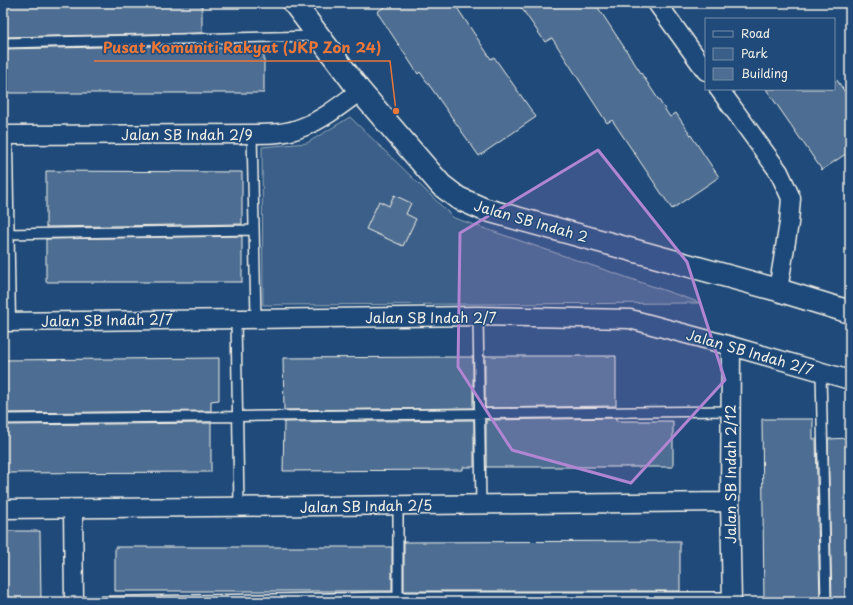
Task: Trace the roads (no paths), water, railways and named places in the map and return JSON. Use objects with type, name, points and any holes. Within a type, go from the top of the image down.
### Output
[{"type":"street","name":"Jalan SB Indah 2","points":[[294,3],[360,91],[441,185],[458,198],[483,209],[778,290],[850,312]]},
{"type":"street","points":[[656,3],[705,70]]},
{"type":"street","points":[[720,90],[779,172],[791,198],[789,223],[778,290]]},
{"type":"street","name":"Jalan SB Indah 2/9","points":[[3,135],[281,133],[303,128],[331,112],[360,91]]},
{"type":"street","points":[[3,145],[5,322]]},
{"type":"street","name":"Jalan SB Indah 2/7","points":[[5,322],[478,316],[630,319],[850,380]]},
{"type":"street","name":"Jalan SB Indah 2/12","points":[[731,346],[730,502],[732,599]]},
{"type":"street","name":"Jalan SB Indah 2/5","points":[[3,509],[730,502]]},
{"type":"street","points":[[73,509],[74,602]]},
{"type":"lane","points":[[3,42],[318,36]]},
{"type":"lane","points":[[252,134],[256,318]]},
{"type":"lane","points":[[4,234],[254,230]]},
{"type":"lane","points":[[478,316],[482,505]]},
{"type":"lane","points":[[236,319],[238,507]]},
{"type":"lane","points":[[821,372],[826,602]]},
{"type":"lane","points":[[3,419],[730,411]]},
{"type":"lane","points":[[398,506],[398,599]]},
{"type":"lane","points":[[74,602],[398,599],[732,599]]},
{"type":"place","name":"Pusat Komuniti Rakyat (JKP Zon 24)","points":[[396,111]]}]
